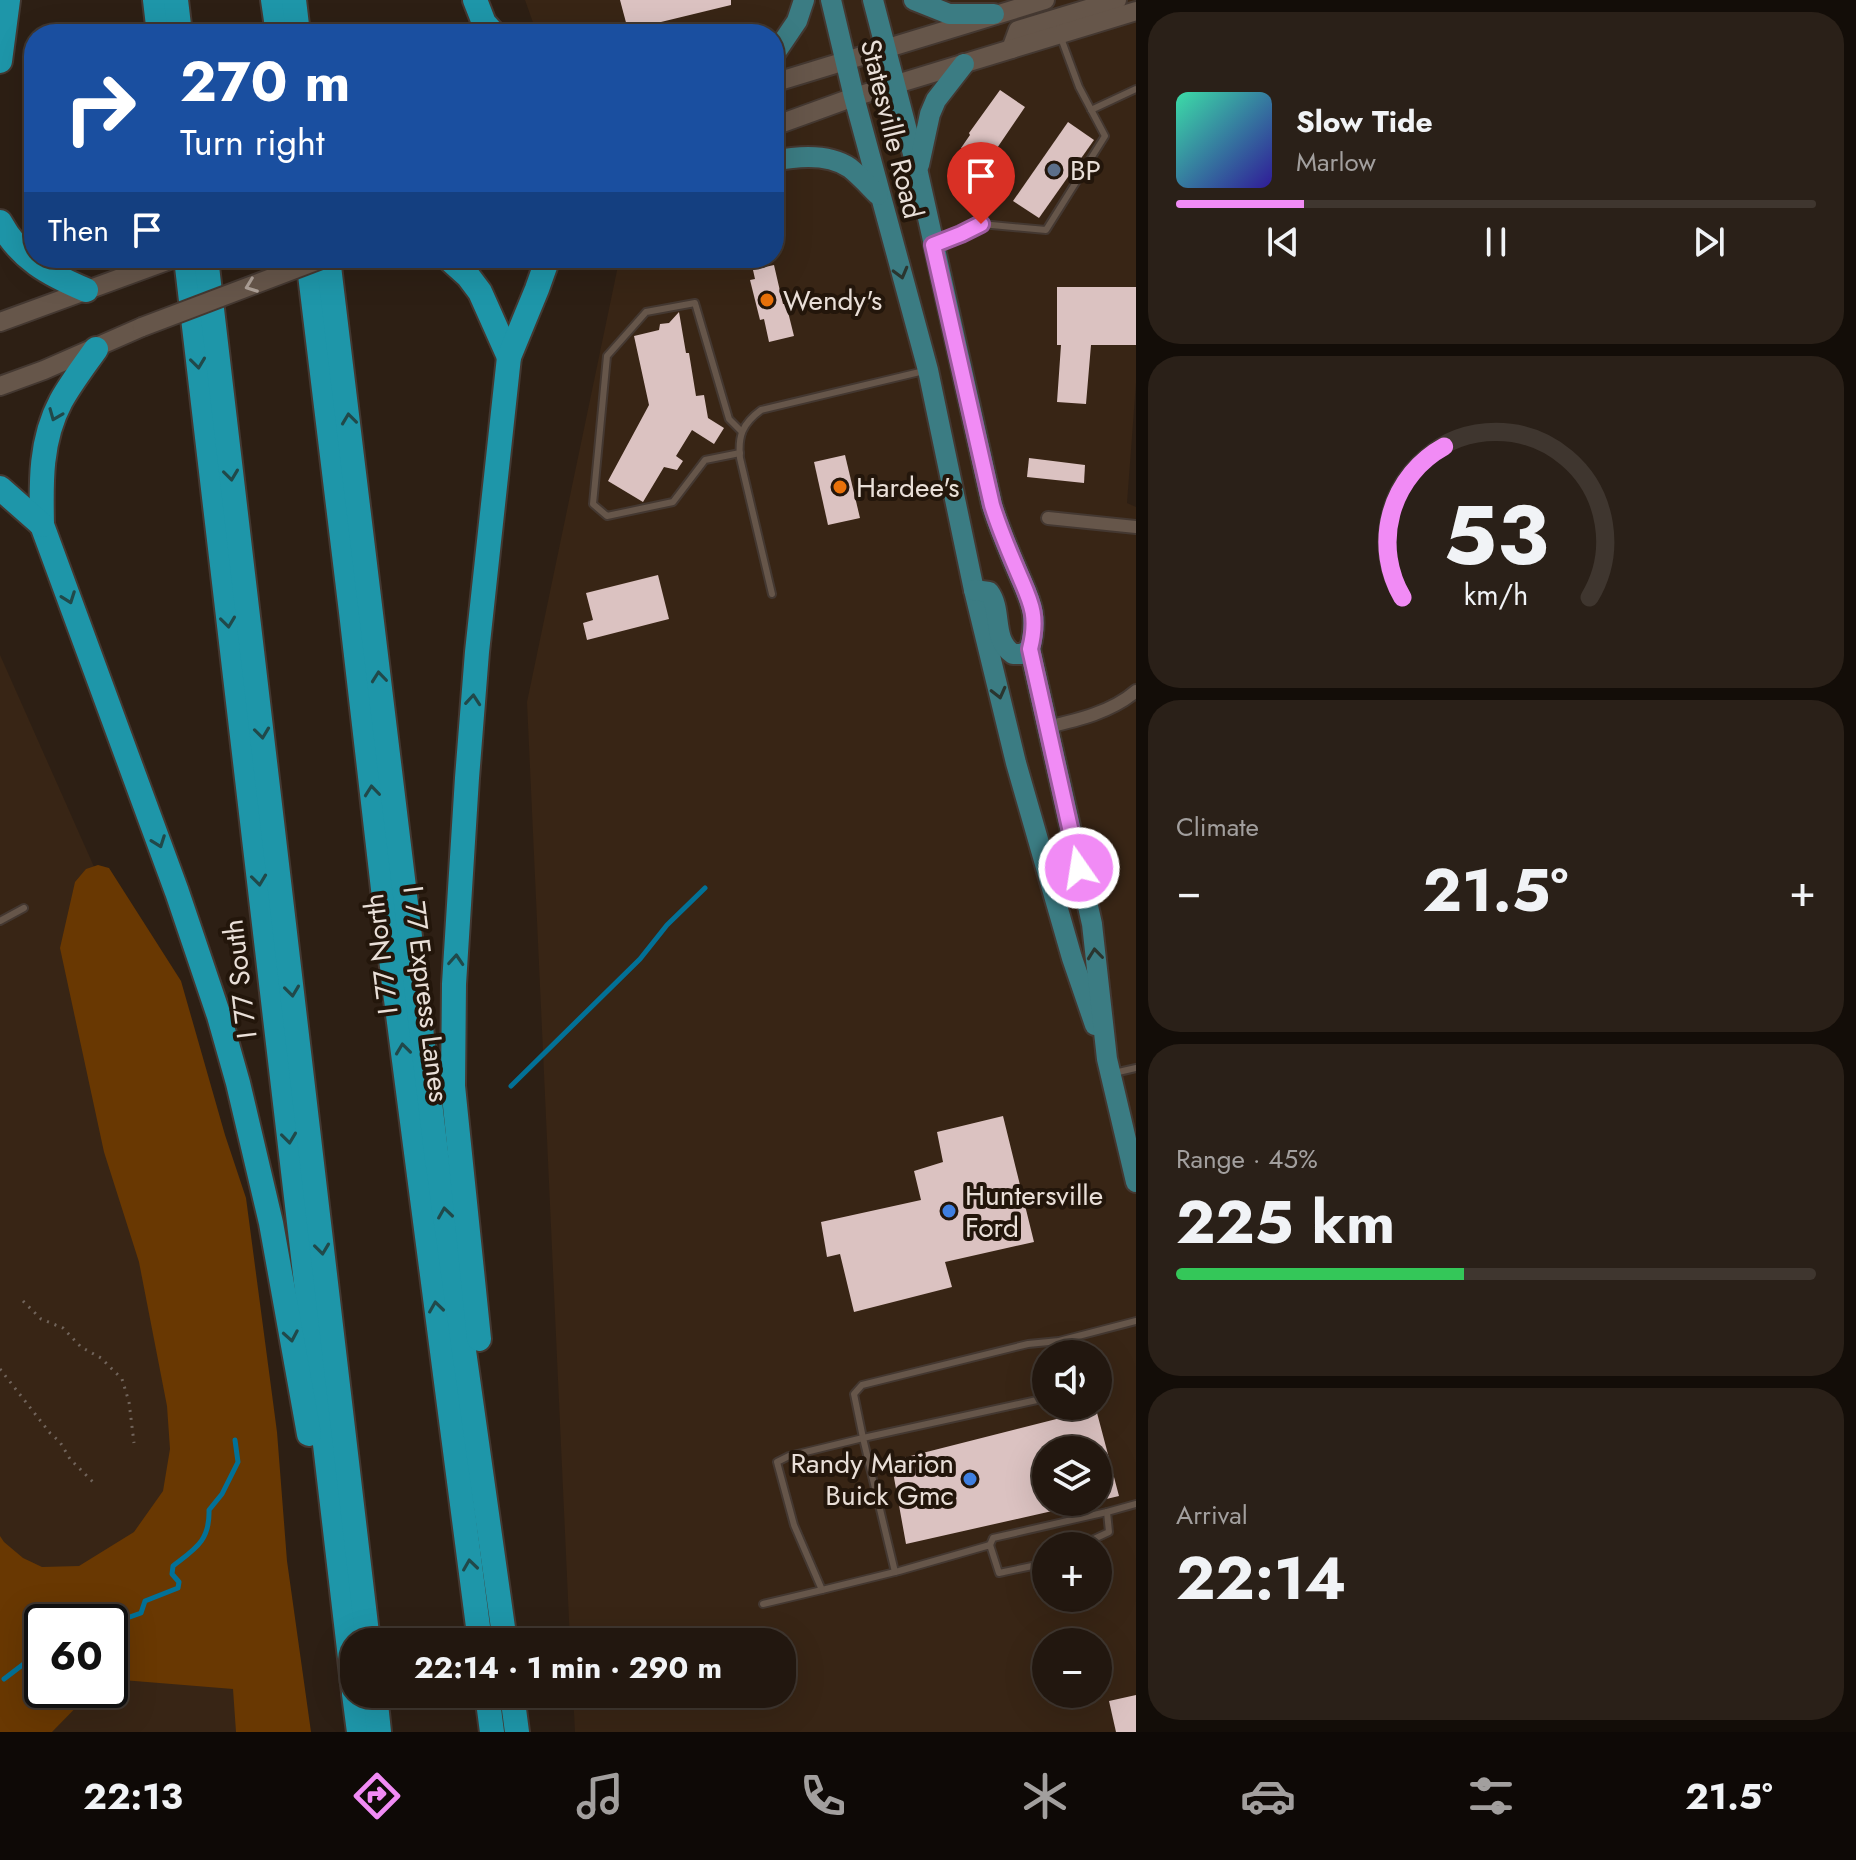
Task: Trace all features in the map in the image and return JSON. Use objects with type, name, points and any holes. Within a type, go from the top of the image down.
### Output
[{"type":"highway","points":[[0,61],[8,0]]},
{"type":"highway","points":[[155,0],[158,24]]},
{"type":"highway","points":[[176,0],[179,24]]},
{"type":"highway","points":[[273,0],[277,24]]},
{"type":"highway","points":[[294,0],[297,24]]},
{"type":"highway","points":[[0,222],[24,254]]},
{"type":"highway","points":[[42,268],[86,290]]},
{"type":"highway","name":"I 77 South","points":[[187,268],[346,1628]]},
{"type":"highway","points":[[207,268],[366,1628]]},
{"type":"highway","name":"I 77 Express Lanes","points":[[309,268],[394,984],[478,1628]]},
{"type":"highway","name":"I 77 North","points":[[327,268],[353,452],[422,1044],[503,1628]]},
{"type":"highway","points":[[459,268],[480,292],[509,357]]},
{"type":"highway","points":[[484,1484],[488,1430],[453,1086],[452,1033],[477,652],[509,357],[544,268]]},
{"type":"highway","points":[[537,289],[553,268]]},
{"type":"highway","points":[[96,349],[60,402],[49,431],[41,470],[42,525],[200,956],[238,1083],[271,1223],[343,1628]]},
{"type":"highway","points":[[0,488],[42,525]]},
{"type":"highway","points":[[356,1708],[359,1732]]},
{"type":"highway","points":[[376,1708],[379,1732]]},
{"type":"highway","points":[[489,1708],[492,1732]]},
{"type":"highway","points":[[514,1708],[517,1732]]},
{"type":"main road","points":[[784,40],[797,21],[804,0]]},
{"type":"main road","name":"Statesville Road","points":[[831,0],[880,198],[928,370],[974,590],[1016,763],[1072,958],[1109,1067],[1136,1182]]},
{"type":"main road","name":"Statesville Road","points":[[873,0],[918,173],[992,505],[1006,546],[1030,598],[1034,618],[1030,649],[1092,924],[1109,1067]]},
{"type":"main road","points":[[914,0],[949,14],[994,14]]},
{"type":"main road","points":[[784,80],[1045,0]]},
{"type":"main road","points":[[1011,49],[1018,30],[1117,0]]},
{"type":"main road","points":[[784,122],[854,97],[1136,11]]},
{"type":"main road","points":[[918,173],[930,114],[936,100],[964,64]]},
{"type":"main road","points":[[784,159],[815,157],[832,160],[853,171],[880,198]]},
{"type":"main road","points":[[0,322],[148,268]]},
{"type":"main road","points":[[0,386],[96,349],[142,327],[299,268]]},
{"type":"main road","points":[[974,590],[989,592],[993,597],[1004,648],[1013,654],[1022,654],[1030,649]]},
{"type":"street","points":[[1048,518],[1136,527]]},
{"type":"street","points":[[1047,727],[1098,713],[1136,691]]},
{"type":"lane","points":[[933,245],[981,224],[1046,230],[1105,136],[1079,87],[1059,34]]},
{"type":"lane","points":[[1091,110],[1136,89]]},
{"type":"lane","points":[[740,453],[705,460],[673,502],[607,516],[593,504],[607,356],[646,312],[695,303],[729,419],[742,432]]},
{"type":"lane","points":[[772,594],[739,445],[750,418],[761,410],[928,370]]},
{"type":"lane","points":[[0,921],[24,908]]},
{"type":"lane","points":[[1109,1067],[1136,1068]]},
{"type":"lane","points":[[1063,1340],[1136,1321]]},
{"type":"lane","points":[[895,1572],[854,1394],[862,1385],[1032,1344]]},
{"type":"lane","points":[[822,1590],[794,1525],[777,1462],[789,1456],[863,1438],[1032,1401]]},
{"type":"lane","points":[[1112,1511],[1136,1504]]},
{"type":"lane","points":[[1032,1566],[999,1573],[990,1545],[993,1538],[1089,1516]]},
{"type":"lane","points":[[763,1604],[990,1545]]},
{"type":"path","points":[[23,1301],[41,1319],[63,1328],[81,1347],[101,1358],[122,1379],[129,1402],[134,1443]]},
{"type":"path","points":[[0,1369],[60,1442],[70,1459],[94,1483]]},
{"type":"shaded area","points":[[525,0],[1136,0],[1136,383],[1127,503],[1136,507],[1136,1732],[575,1732],[574,1708],[796,1708],[796,1628],[569,1628],[527,702],[618,268],[784,268],[784,24],[533,24]]},
{"type":"shaded area","points":[[0,655],[111,905],[249,1732],[0,1732]]},
{"type":"shaded area","points":[[98,865],[109,868],[181,981],[246,1198],[277,1432],[287,1561],[311,1732],[236,1732],[233,1689],[128,1680],[128,1604],[24,1604],[24,1708],[75,1708],[52,1732],[0,1732],[0,1536],[23,1558],[42,1567],[79,1566],[134,1532],[163,1491],[170,1449],[167,1406],[139,1262],[104,1152],[60,948],[75,882],[86,869]]},
{"type":"building","points":[[620,0],[731,0],[731,5],[653,24],[626,24]]},
{"type":"building","points":[[1000,90],[1025,107],[988,166],[961,148]]},
{"type":"building","points":[[1068,122],[1094,140],[1039,218],[1013,201]]},
{"type":"building","name":"Wendy's","points":[[775,268],[794,336],[769,342],[750,280],[755,279],[753,270]]},
{"type":"building","points":[[1057,287],[1136,287],[1136,345],[1091,345],[1086,404],[1057,402],[1061,345],[1057,345]]},
{"type":"building","points":[[679,312],[696,396],[704,395],[708,418],[724,428],[714,444],[692,430],[676,456],[683,461],[677,470],[664,467],[643,502],[608,481],[649,405],[634,336],[659,330],[660,324],[669,323]]},
{"type":"building","name":"Hardee's","points":[[845,455],[860,518],[828,525],[814,462]]},
{"type":"building","points":[[1029,458],[1085,465],[1084,483],[1027,477]]},
{"type":"building","points":[[658,575],[669,619],[587,640],[583,623],[593,620],[586,593]]},
{"type":"building","name":"Huntersville Ford","points":[[1003,1116],[1034,1242],[945,1262],[952,1287],[854,1312],[840,1254],[827,1257],[821,1222],[921,1200],[914,1171],[943,1162],[937,1132]]},
{"type":"building","name":"Randy Marion Buick Gmc","points":[[1053,1420],[1099,1420],[1103,1436],[1032,1436],[1032,1516],[906,1544],[891,1461]]},
{"type":"building","name":"Randy Marion Buick Gmc","points":[[1112,1470],[1119,1496],[1112,1498]]},
{"type":"building","points":[[1136,1695],[1136,1732],[1116,1732],[1112,1700]]},
{"type":"waterway","points":[[511,1086],[640,959],[667,925],[705,888]]},
{"type":"waterway","points":[[128,1618],[141,1613],[145,1601],[178,1588],[179,1582],[172,1574],[173,1566],[204,1537],[209,1510],[222,1494],[238,1462],[235,1440]]},
{"type":"waterway","points":[[4,1679],[24,1664]]},
{"type":"place","name":"BP","points":[[1054,170]]},
{"type":"place","name":"Wendy's","points":[[767,300]]},
{"type":"place","name":"Hardee's","points":[[840,487]]},
{"type":"place","name":"Huntersville Ford","points":[[949,1211]]},
{"type":"place","name":"Randy Marion Buick Gmc","points":[[970,1479]]},
{"type":"route","points":[[981,224],[933,245],[992,505],[1006,546],[1030,598],[1034,633],[1030,649],[1079,868]]}]
